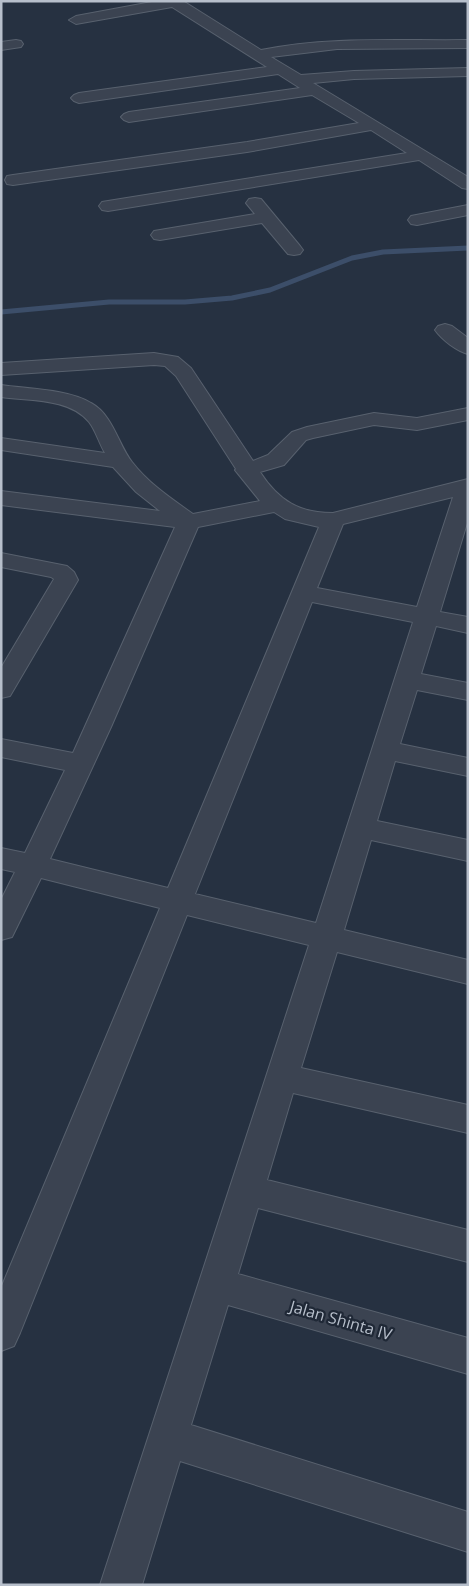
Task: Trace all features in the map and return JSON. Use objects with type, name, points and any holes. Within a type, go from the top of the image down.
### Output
[{"type":"street","points":[[76,20],[174,2],[314,90],[374,124],[467,182]]},
{"type":"street","points":[[1,46],[16,44]]},
{"type":"street","points":[[259,55],[297,47],[468,44]]},
{"type":"street","points":[[79,98],[280,69]]},
{"type":"street","points":[[299,80],[354,75],[468,72]]},
{"type":"street","points":[[128,117],[314,90]]},
{"type":"street","points":[[13,180],[247,147],[374,124]]},
{"type":"street","points":[[108,206],[242,186],[422,155]]},
{"type":"street","points":[[242,186],[294,250]]},
{"type":"street","points":[[417,220],[468,210]]},
{"type":"street","points":[[160,235],[266,217]]},
{"type":"street","points":[[444,330],[468,348]]},
{"type":"street","points":[[1,369],[154,359],[172,362],[184,372],[246,470],[261,490],[277,505],[305,518],[333,520],[468,486]]},
{"type":"street","points":[[1,391],[70,402],[82,406],[99,421],[121,462],[150,494],[189,522]]},
{"type":"street","points":[[246,470],[276,460],[300,436],[307,433],[374,419],[417,424],[468,414]]},
{"type":"street","points":[[1,444],[121,462]]},
{"type":"street","points":[[121,1585],[215,1284],[327,938],[468,486]]},
{"type":"street","points":[[1,498],[189,522],[277,505]]},
{"type":"street","points":[[1,1333],[333,520]]},
{"type":"street","points":[[1,929],[34,866],[189,522]]},
{"type":"street","points":[[1,560],[60,571],[66,577],[66,580],[8,668],[1,690]]},
{"type":"street","points":[[304,593],[468,625]]},
{"type":"street","points":[[407,680],[468,692]]},
{"type":"street","points":[[1,748],[81,764]]},
{"type":"street","points":[[385,750],[468,767]]},
{"type":"street","points":[[361,828],[468,851]]},
{"type":"street","points":[[1,858],[468,972]]},
{"type":"street","points":[[282,1077],[468,1119]]},
{"type":"street","points":[[246,1190],[468,1246]]},
{"type":"street","name":"Jalan Shinta IV","points":[[215,1284],[468,1356]]},
{"type":"street","points":[[167,1437],[468,1532]]},
{"type":"waterway","points":[[1,312],[109,302],[185,302],[232,298],[270,290],[352,258],[383,252],[468,248]]}]
